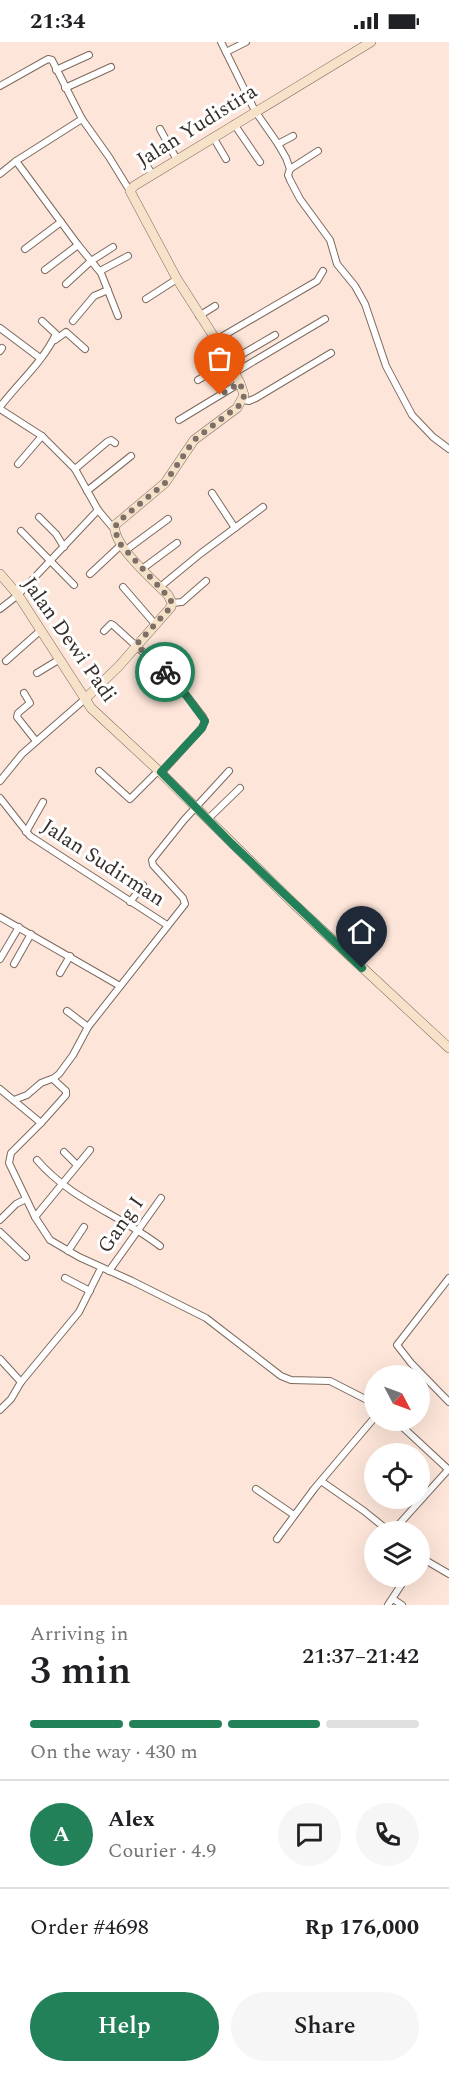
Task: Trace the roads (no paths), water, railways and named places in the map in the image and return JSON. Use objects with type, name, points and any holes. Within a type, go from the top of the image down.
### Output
[{"type":"street","points":[[221,42],[255,111],[278,144],[290,169]]},
{"type":"street","points":[[226,52],[246,42]]},
{"type":"street","name":"Jalan Yudistira","points":[[243,400],[240,383],[177,279],[130,191],[134,186],[255,111],[371,42]]},
{"type":"street","points":[[56,70],[88,55]]},
{"type":"street","points":[[0,86],[48,59],[52,60],[82,119],[110,157],[130,191]]},
{"type":"street","points":[[65,88],[111,67]]},
{"type":"street","points":[[0,174],[16,161],[82,119]]},
{"type":"street","points":[[234,124],[260,162]]},
{"type":"street","points":[[160,129],[177,160]]},
{"type":"street","points":[[278,144],[293,136]]},
{"type":"street","points":[[213,137],[226,159]]},
{"type":"street","points":[[318,151],[290,169],[288,175],[290,180],[300,199],[330,240],[337,264],[355,286],[365,304],[386,366],[412,414],[433,437],[449,448]]},
{"type":"street","points":[[140,156],[153,175]]},
{"type":"street","points":[[16,161],[78,246],[100,271],[118,316]]},
{"type":"street","points":[[25,249],[61,222]]},
{"type":"street","points":[[45,270],[78,246]]},
{"type":"street","points":[[66,284],[91,261],[113,247]]},
{"type":"street","points":[[100,271],[128,256]]},
{"type":"street","points":[[216,340],[318,281],[323,271]]},
{"type":"street","points":[[146,299],[177,279]]},
{"type":"street","points":[[73,321],[94,296],[108,290]]},
{"type":"street","points":[[199,316],[215,306]]},
{"type":"street","points":[[234,373],[325,319]]},
{"type":"street","points":[[42,321],[57,334],[0,409],[42,436],[75,469],[98,510],[114,529],[124,548],[172,603]]},
{"type":"street","points":[[0,328],[40,358]]},
{"type":"street","points":[[53,342],[66,332],[84,350]]},
{"type":"street","points":[[198,380],[275,335]]},
{"type":"street","points":[[114,529],[118,522],[165,483],[194,440],[237,408],[243,400],[249,401],[256,398],[331,353]]},
{"type":"street","points":[[179,420],[240,383]]},
{"type":"street","points":[[18,464],[42,436]]},
{"type":"street","points":[[75,469],[107,442],[111,440],[115,443]]},
{"type":"street","points":[[87,491],[131,456]]},
{"type":"street","points":[[212,493],[235,528]]},
{"type":"street","points":[[160,587],[262,507]]},
{"type":"street","points":[[0,609],[18,595],[98,510]]},
{"type":"street","points":[[39,517],[56,534],[64,547]]},
{"type":"street","points":[[90,574],[168,519]]},
{"type":"street","points":[[21,531],[74,585]]},
{"type":"street","points":[[142,569],[177,543]]},
{"type":"street","name":"Jalan Dewi Padi","points":[[0,574],[18,595],[91,708],[160,771],[295,905],[449,1048]]},
{"type":"street","points":[[0,781],[22,754],[63,720],[119,666],[172,603],[182,602],[206,581]]},
{"type":"street","points":[[123,587],[155,624]]},
{"type":"street","points":[[99,771],[130,799],[202,728],[205,721],[177,683],[136,645],[111,624],[104,631]]},
{"type":"street","points":[[6,661],[41,630]]},
{"type":"street","points":[[37,673],[60,659]]},
{"type":"street","points":[[24,693],[30,703],[18,713],[17,717],[36,741]]},
{"type":"street","points":[[14,1100],[27,1095],[41,1083],[53,1079],[74,1055],[88,1028],[185,901],[153,866],[152,860],[229,771]]},
{"type":"street","points":[[208,819],[240,788]]},
{"type":"street","name":"Jalan Sudirman","points":[[0,798],[26,832],[167,925]]},
{"type":"street","points":[[26,832],[43,802]]},
{"type":"street","points":[[130,902],[143,885]]},
{"type":"street","points":[[0,917],[120,986]]},
{"type":"street","points":[[0,959],[19,927]]},
{"type":"street","points":[[14,964],[31,934]]},
{"type":"street","points":[[60,973],[70,956]]},
{"type":"street","points":[[67,1011],[88,1028]]},
{"type":"street","points":[[53,1079],[66,1091],[66,1095],[9,1156],[11,1169],[35,1217],[50,1240],[101,1268],[206,1318],[281,1376],[291,1380],[330,1381],[364,1398]]},
{"type":"street","points":[[0,1089],[41,1123]]},
{"type":"street","points":[[35,1217],[90,1150]]},
{"type":"street","points":[[64,1152],[77,1165]]},
{"type":"street","points":[[37,1160],[62,1184],[139,1230],[160,1246]]},
{"type":"street","name":"Gang I","points":[[109,1271],[161,1198]]},
{"type":"street","points":[[0,1220],[16,1204],[26,1199]]},
{"type":"street","points":[[68,1251],[84,1227]]},
{"type":"street","points":[[0,1232],[26,1257]]},
{"type":"street","points":[[0,1410],[68,1328],[79,1312],[101,1268]]},
{"type":"street","points":[[65,1278],[90,1291]]},
{"type":"street","points":[[449,1278],[397,1346],[449,1402]]},
{"type":"street","points":[[0,1359],[21,1382]]},
{"type":"street","points":[[277,1539],[321,1481],[364,1430]]},
{"type":"street","points":[[401,1521],[448,1470],[407,1431]]},
{"type":"street","points":[[321,1481],[377,1521]]},
{"type":"street","points":[[255,1489],[294,1515]]},
{"type":"street","points":[[430,1563],[449,1574]]},
{"type":"street","points":[[388,1605],[400,1587]]},
{"type":"street","points":[[393,1599],[402,1605]]}]
